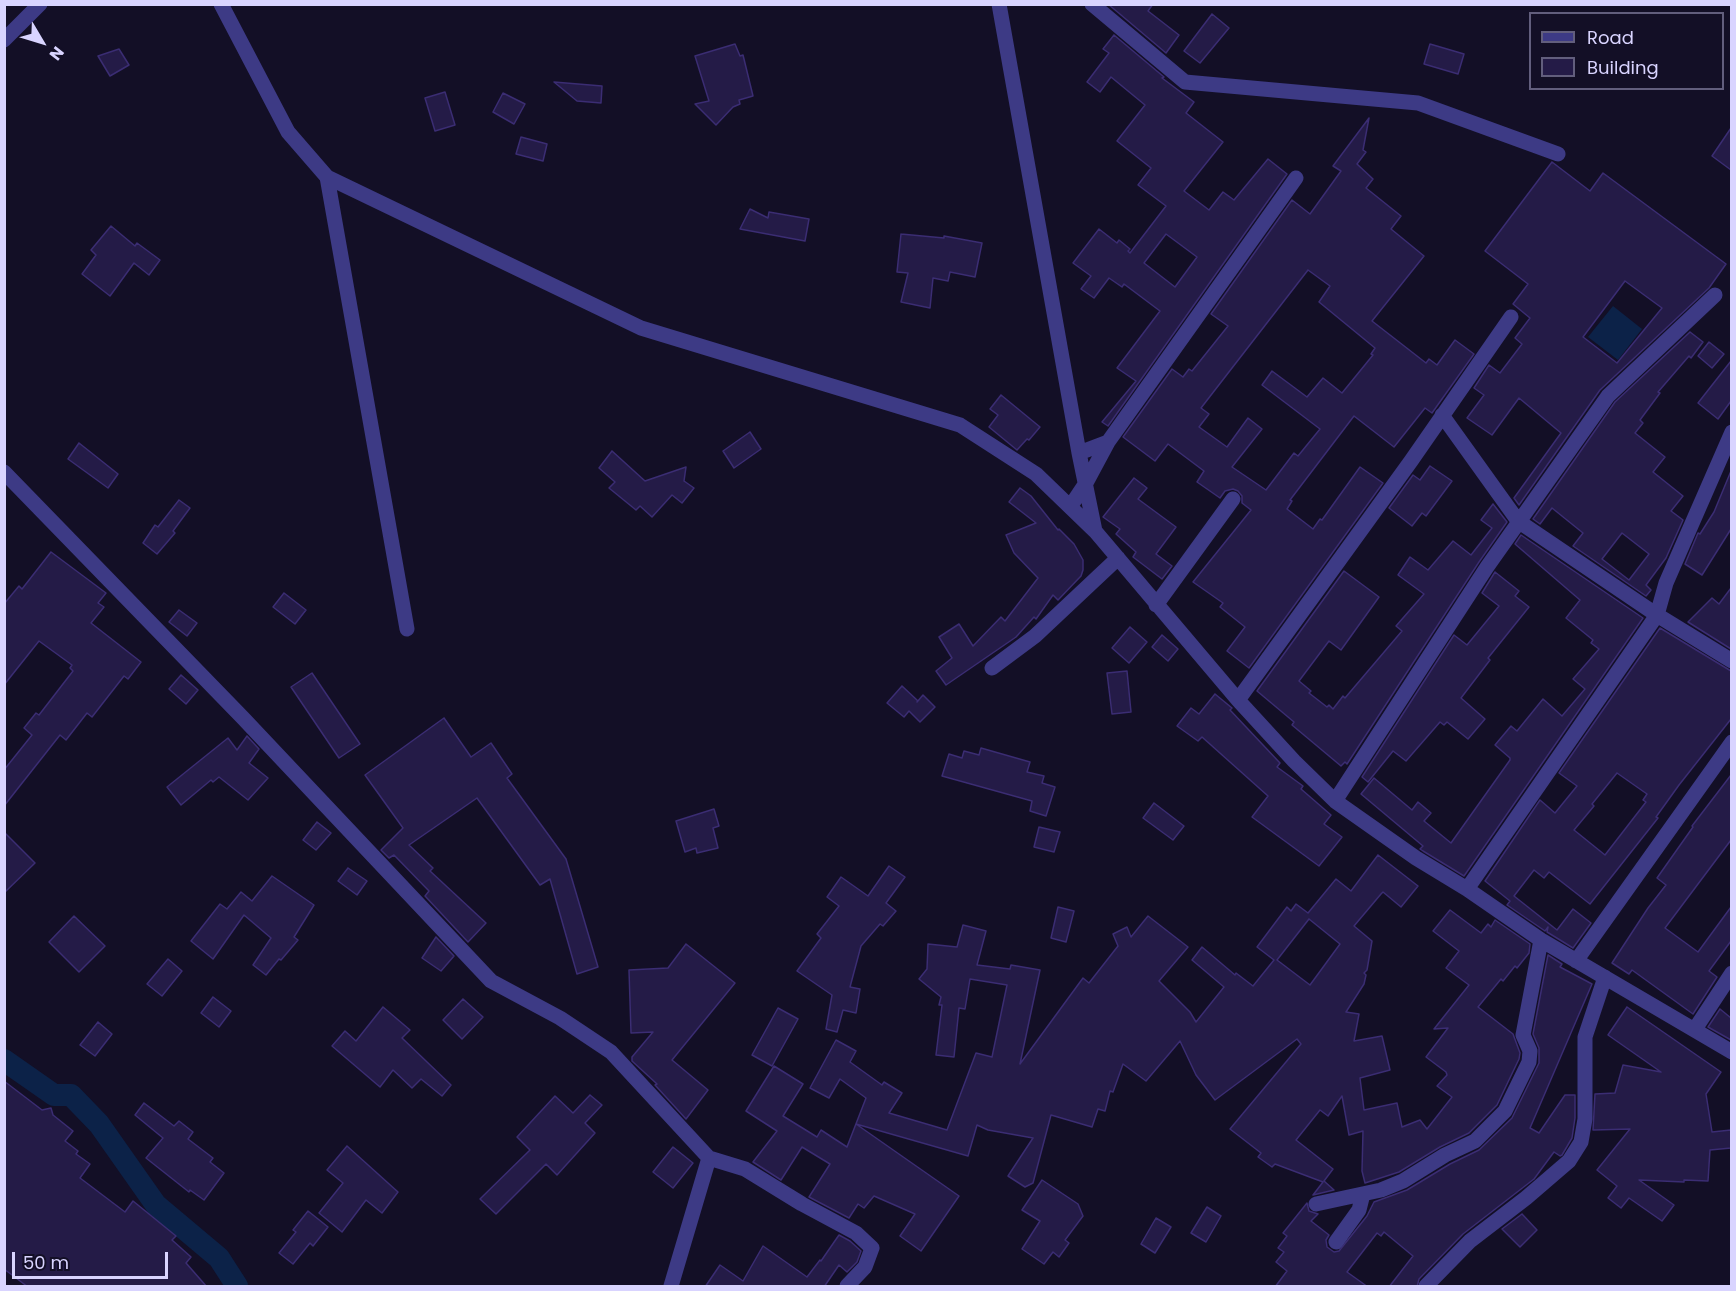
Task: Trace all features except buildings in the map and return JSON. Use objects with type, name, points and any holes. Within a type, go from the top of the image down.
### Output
[{"type":"street","points":[[4,40],[40,4]]},
{"type":"street","points":[[221,4],[288,132],[327,177],[641,328],[960,424],[1036,474],[1095,531],[1238,700],[1294,761],[1335,801],[1540,940],[1731,1052]]},
{"type":"street","points":[[999,4],[1095,531]]},
{"type":"street","points":[[1092,4],[1185,82],[1418,103],[1558,154]]},
{"type":"street","points":[[327,177],[407,629]]},
{"type":"street","points":[[1070,507],[1108,442],[1296,178]]},
{"type":"street","points":[[1335,801],[1518,521],[1608,396],[1715,295]]},
{"type":"street","points":[[1238,700],[1442,416],[1510,317]]},
{"type":"street","points":[[1442,416],[1518,521],[1657,615],[1731,661]]},
{"type":"street","points":[[1467,889],[1657,615],[1666,583],[1731,432]]},
{"type":"street","points":[[1079,453],[1108,442]]},
{"type":"street","points":[[4,472],[243,718],[491,981],[560,1018],[611,1052],[710,1158],[745,1169],[802,1204],[856,1233],[872,1248],[865,1266],[848,1287]]},
{"type":"street","points":[[1156,605],[1233,499]]},
{"type":"street","points":[[992,668],[1035,636],[1118,558]]},
{"type":"street","points":[[1576,961],[1731,742]]},
{"type":"street","points":[[1316,1204],[1381,1190],[1403,1180],[1445,1155],[1475,1141],[1505,1111],[1529,1062],[1530,1051],[1523,1035],[1540,940]]},
{"type":"street","points":[[1695,1029],[1731,973]]},
{"type":"street","points":[[1426,1287],[1470,1241],[1569,1161],[1581,1142],[1585,1119],[1585,1037],[1605,977]]},
{"type":"street","points":[[671,1287],[710,1158]]},
{"type":"street","points":[[1336,1242],[1359,1210],[1364,1194]]},
{"type":"water","points":[[1613,306],[1642,329],[1618,360],[1588,337]]},
{"type":"waterway","points":[[4,1060],[54,1095],[71,1095],[99,1124],[156,1205],[219,1258],[237,1286]]}]
